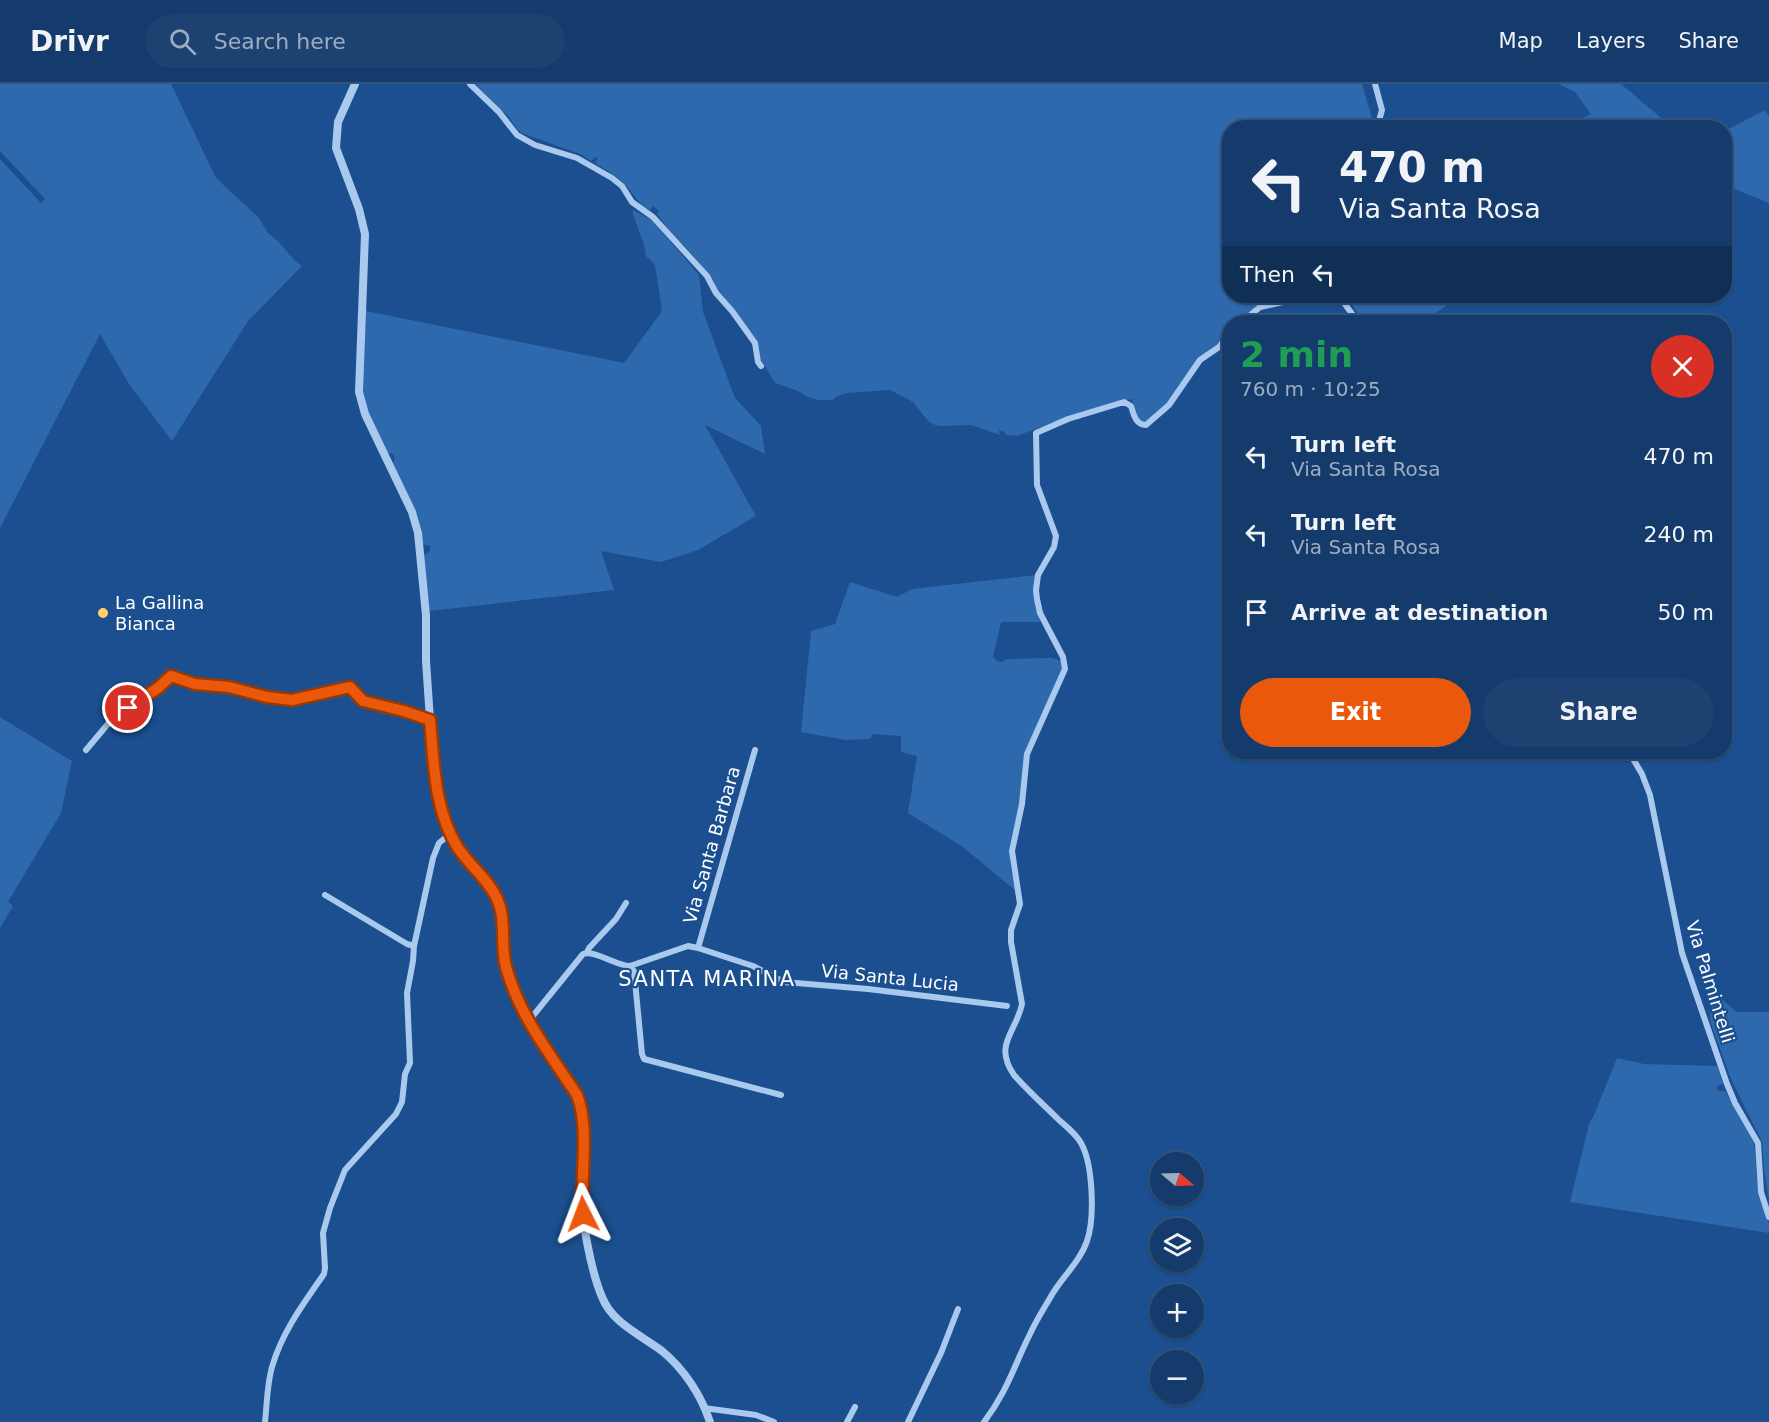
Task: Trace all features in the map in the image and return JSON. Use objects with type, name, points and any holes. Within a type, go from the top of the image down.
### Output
[{"type":"street","points":[[355,84],[338,122],[336,148],[338,159],[359,209],[365,234],[359,392],[365,414],[416,522],[426,615],[430,720],[439,802],[450,834],[466,860],[496,897],[500,906],[506,965],[528,1022],[582,1106],[581,1193],[583,1214],[596,1281],[602,1299],[617,1319],[674,1362],[694,1388],[710,1422]]},
{"type":"street","points":[[470,84],[499,112],[517,135],[535,145],[577,158],[622,186],[632,202],[653,217],[707,276],[716,293],[732,310],[755,343],[758,362],[761,366]]},
{"type":"street","points":[[1375,84],[1382,110],[1379,120]]},
{"type":"street","points":[[1250,315],[1260,307],[1278,303]]},
{"type":"street","points":[[984,1422],[1001,1398],[1029,1335],[1050,1297],[1085,1247],[1090,1227],[1092,1197],[1088,1164],[1082,1143],[1014,1075],[1004,1054],[1006,1040],[1022,1004],[1010,935],[1020,904],[1012,851],[1022,804],[1025,763],[1065,669],[1063,657],[1040,613],[1037,599],[1038,575],[1054,547],[1056,536],[1037,485],[1036,433],[1068,419],[1124,402],[1131,406],[1138,423],[1146,425],[1169,405],[1200,360],[1222,343]]},
{"type":"street","points":[[86,750],[113,718],[158,688],[171,676],[195,684],[229,687],[267,697],[292,700],[350,687],[363,701],[430,720]]},
{"type":"street","name":"Via Santa Barbara","points":[[698,948],[755,750]]},
{"type":"street","name":"Via Palmintelli","points":[[1633,759],[1650,795],[1685,962],[1727,1084],[1758,1143],[1761,1192],[1769,1217]]},
{"type":"street","points":[[266,1422],[271,1369],[275,1357],[292,1321],[326,1268],[323,1233],[345,1170],[396,1114],[402,1102],[405,1074],[410,1063],[407,993],[414,946],[433,858],[439,843],[450,834]]},
{"type":"street","points":[[325,895],[414,946]]},
{"type":"street","points":[[528,1022],[583,954],[616,919],[626,903]]},
{"type":"street","name":"Via Santa Lucia","points":[[630,966],[688,946],[753,966],[784,982],[868,988],[1007,1006]]},
{"type":"street","points":[[587,952],[624,966],[630,966],[634,971],[644,1059],[781,1095]]},
{"type":"street","points":[[908,1422],[941,1353],[958,1309]]},
{"type":"street","points":[[847,1422],[855,1407]]},
{"type":"street","points":[[704,1408],[756,1415],[774,1422]]},
{"type":"shaded area","points":[[0,84],[171,84],[216,178],[258,217],[268,233],[302,266],[248,321],[172,441],[129,384],[100,334],[0,528],[0,159],[41,203],[45,199],[0,151]]},
{"type":"shaded area","points":[[475,84],[1362,84],[1373,120],[1222,120],[1222,303],[1265,303],[1258,305],[1246,315],[1222,315],[1221,342],[1197,360],[1168,403],[1145,423],[1139,420],[1132,399],[1067,417],[1017,436],[1006,435],[999,430],[1000,435],[971,425],[935,425],[928,421],[913,402],[890,390],[847,393],[833,400],[818,400],[775,383],[760,358],[757,340],[717,291],[714,281],[657,214],[659,211],[653,206],[650,210],[635,198],[620,179],[595,163],[598,158],[595,157],[591,161],[580,154],[522,133]]},
{"type":"shaded area","points":[[1559,84],[1621,84],[1664,120],[1578,120],[1591,114],[1575,92]]},
{"type":"shaded area","points":[[1765,110],[1769,116],[1769,203],[1732,188],[1732,127]]},
{"type":"shaded area","points":[[633,210],[653,221],[699,275],[703,312],[735,398],[761,426],[765,454],[705,425],[756,516],[698,550],[661,562],[601,551],[614,590],[430,611],[423,556],[430,551],[430,546],[422,544],[416,512],[393,463],[395,458],[393,454],[388,453],[368,412],[363,392],[366,311],[624,363],[662,311],[655,265],[646,256]]},
{"type":"shaded area","points":[[1351,303],[1450,303],[1432,315],[1359,315]]},
{"type":"shaded area","points":[[1036,575],[1035,599],[1040,622],[1001,622],[993,657],[1002,662],[1006,659],[1052,658],[1061,661],[1063,668],[1029,744],[1010,850],[1016,891],[963,847],[908,813],[917,756],[901,752],[901,736],[873,734],[870,739],[845,740],[801,732],[811,631],[835,624],[850,582],[897,597],[912,589]]},
{"type":"shaded area","points":[[0,717],[72,761],[61,813],[8,902],[13,906],[0,928]]},
{"type":"shaded area","points":[[1719,997],[1737,1012],[1769,1012],[1769,1200],[1762,1142],[1731,1079],[1710,1021],[1711,1005]]},
{"type":"shaded area","points":[[1617,1058],[1644,1064],[1717,1066],[1723,1084],[1717,1086],[1718,1091],[1725,1091],[1754,1142],[1758,1192],[1769,1224],[1769,1233],[1570,1202],[1589,1124]]},
{"type":"place","name":"La Gallina Bianca","points":[[103,613]]},
{"type":"district","name":"SANTA MARINA","points":[[707,979]]},
{"type":"route","points":[[128,708],[158,688],[171,676],[195,684],[229,687],[267,697],[292,700],[347,686],[353,688],[363,701],[430,720],[435,780],[444,819],[458,849],[496,897],[500,906],[503,949],[511,984],[528,1022],[582,1106],[581,1193],[583,1214]]}]
